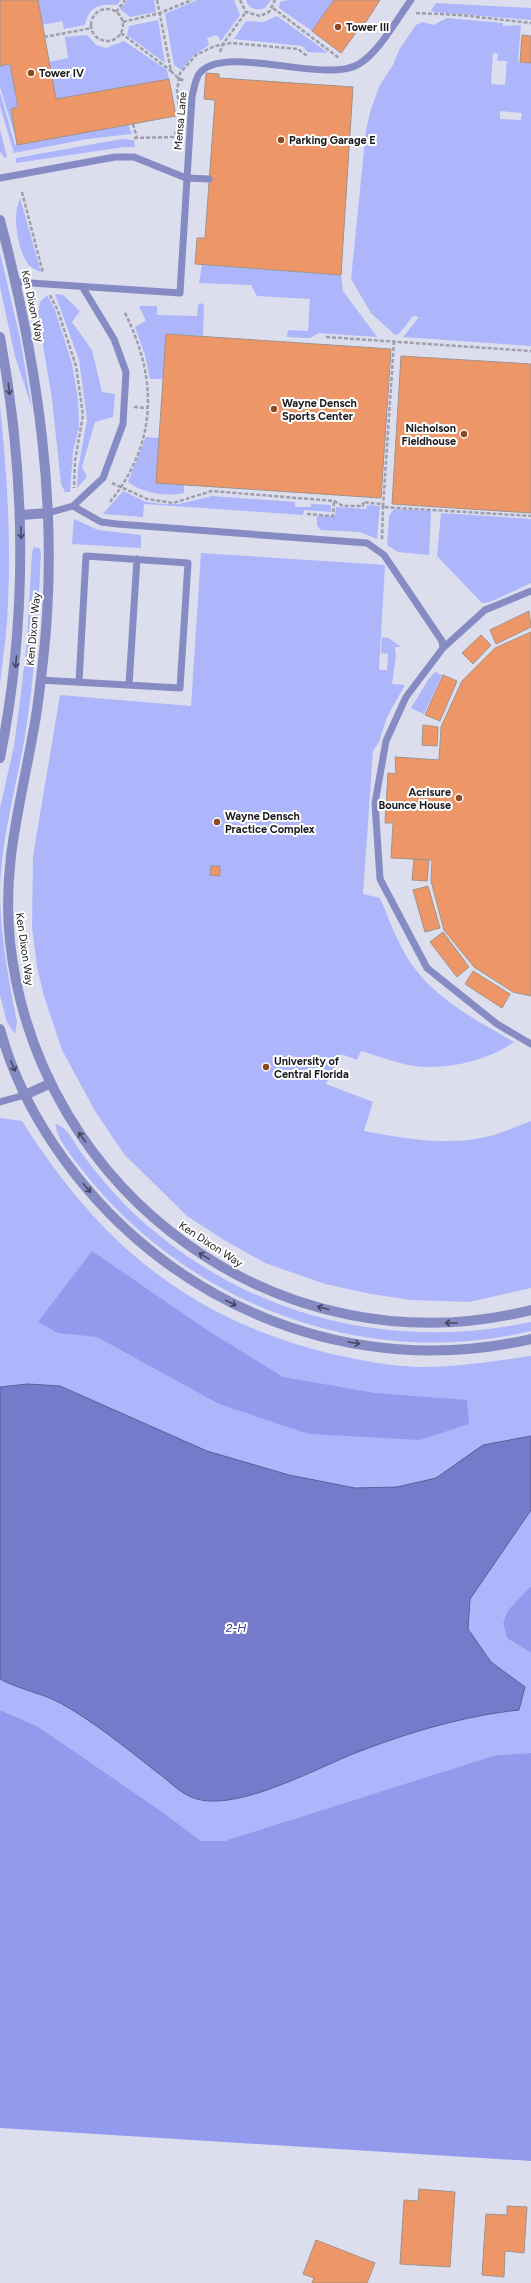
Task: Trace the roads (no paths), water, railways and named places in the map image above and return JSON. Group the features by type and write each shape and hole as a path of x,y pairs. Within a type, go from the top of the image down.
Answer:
{"street":[{"name":"Ken Dixon Way","path":"0,220 16,282 38,396 48,513 47,614 40,680 34,728 10,850 7,897 11,945 18,989 33,1042 51,1083 81,1135 109,1174 141,1209 185,1244 236,1275 286,1298 343,1313 396,1323 459,1323 531,1310"},
{"name":"Ken Dixon Way","path":"0,337 9,385 21,515 20,612 15,665 0,758"},
{"path":"21,515 48,513"},
{"path":"0,1029 4,1044 25,1095 48,1138 77,1177 108,1214 137,1241 168,1266 211,1293 250,1312 299,1330 342,1341 390,1349 434,1351 531,1339"},
{"path":"25,1095 51,1083"}],"lane":[{"name":"Mensa Lane","path":"83,288 180,293 192,97 200,74 208,66 231,62 342,70 352,67 359,64 374,51 411,0"},
{"path":"0,178 115,157 134,157 186,178 209,179"},
{"path":"16,282 83,288 114,339 126,372 123,424 103,478 73,506 48,513"},
{"path":"73,506 101,522 367,543 384,555 442,641 443,648"},
{"path":"40,680 180,688 188,563 86,556 79,682"},
{"path":"129,685 137,559"},
{"path":"531,591 485,610 443,648 406,697 386,741 375,803 380,879 427,968 497,1024 531,1044"},
{"path":"0,1102 25,1095"}],"water":[{"name":"2-H","path":"28,1384 60,1386 207,1451 289,1475 355,1488 397,1487 436,1478 483,1445 531,1436 531,1510 470,1599 468,1629 491,1662 525,1687 519,1710 478,1716 437,1726 358,1752 274,1788 227,1800 206,1801 189,1796 181,1791 75,1711 55,1700 0,1679 0,1387"}],"place":[{"name":"Tower III","path":"338,27"},
{"name":"Tower IV","path":"31,73"},
{"name":"Parking Garage E","path":"281,140"},
{"name":"Wayne Densch Sports Center","path":"274,409"},
{"name":"Nicholson Fieldhouse","path":"464,434"},
{"name":"Acrisure Bounce House","path":"459,798"},
{"name":"Wayne Densch Practice Complex","path":"217,822"},
{"name":"University of Central Florida","path":"266,1067"}]}
